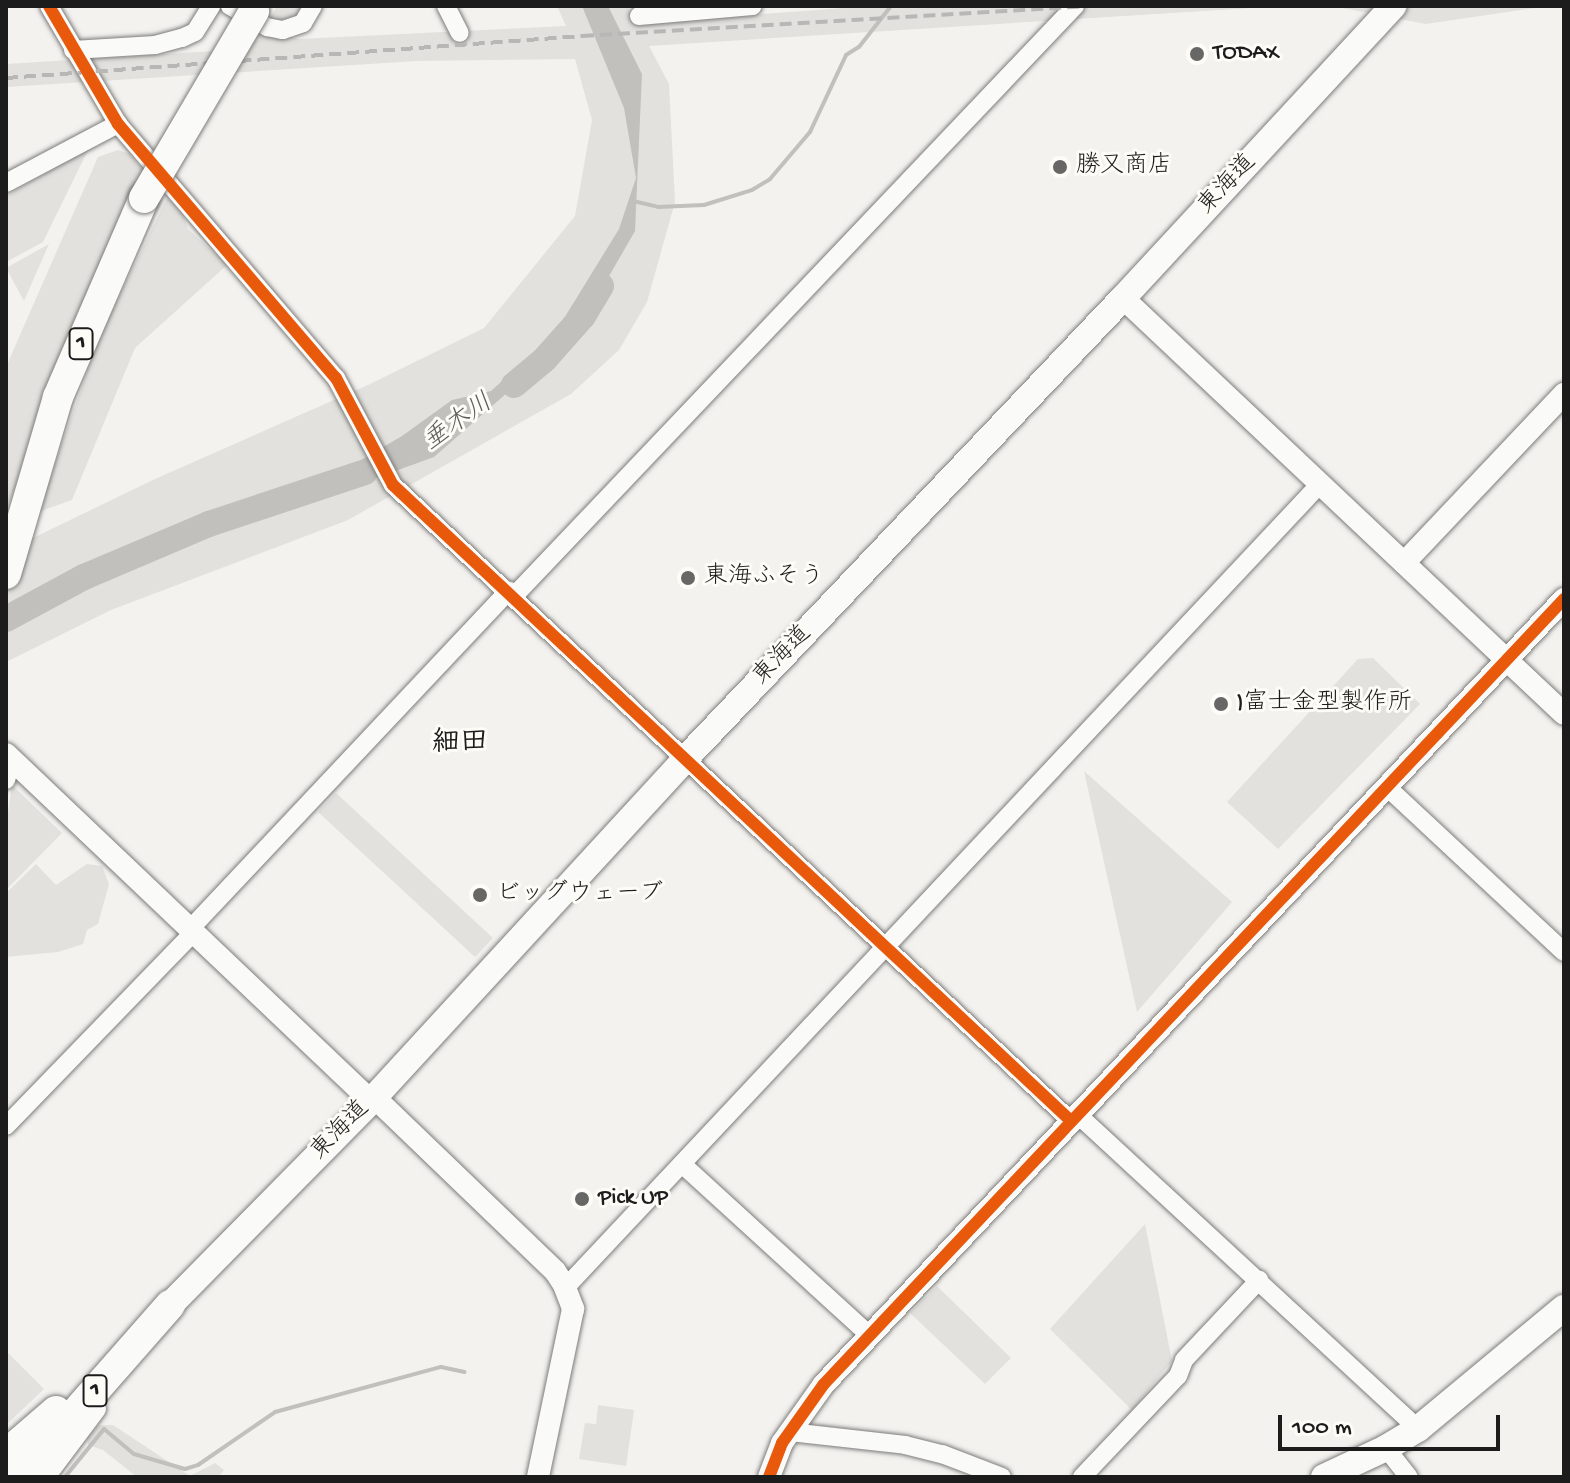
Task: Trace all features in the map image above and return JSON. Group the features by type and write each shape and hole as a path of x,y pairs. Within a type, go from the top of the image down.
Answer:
{"highway":[{"name":"1","path":"6,574 58,397 144,198 247,8"},
{"name":"1","path":"6,1454 170,1305"},
{"name":"1","path":"19,1477 170,1305"}],"main road":[{"name":"東海道","path":"170,1305 373,1099 686,758 1123,298 1393,6"},
{"path":"1324,1477 1418,1429 1564,1308"}],"street":[{"path":"49,6 118,124 336,378 393,485 512,593 887,948 1259,1280 1418,1429"},
{"path":"73,50 155,45 182,38 195,32 211,6"},
{"path":"247,8 267,27 283,30 303,23 313,6"},
{"path":"446,6 460,33"},
{"path":"639,16 753,6"},
{"path":"6,1126 1075,6"},
{"path":"6,183 118,124"},
{"path":"1123,298 1564,714"},
{"path":"1404,563 1564,394"},
{"path":"565,1288 1320,484"},
{"path":"769,1477 782,1443 824,1384 1073,1116 1564,599"},
{"path":"8,764 192,931 555,1271 573,1309 538,1477"},
{"path":"1387,787 1564,952"},
{"path":"682,1164 869,1335"},
{"path":"46,1477 201,1273"},
{"path":"1082,1477 1178,1376 1184,1360 1259,1280"},
{"path":"790,1432 905,1445 942,1454 1002,1477"},
{"path":"1386,1448 1409,1477"}],"shaded area":[{"path":"277,6 305,6 292,21 279,23 270,18"},
{"path":"557,6 635,6 628,8 636,23 872,6 1283,6 649,46 669,84 675,202 647,302 619,350 571,394 348,520 111,610 6,662 6,551 155,479 368,385 484,328 575,216 592,120 575,59 417,61 6,87 6,64 230,50 256,29 299,39 566,26"},
{"path":"1332,6 1548,6 1426,24"},
{"path":"89,148 43,242 6,262 6,196"},
{"path":"118,150 130,154 143,171 7,508 6,367 98,157"},
{"path":"167,198 182,212 188,229 227,265 135,348 72,500 38,512 99,338"},
{"path":"49,244 24,301 6,268"},
{"path":"1373,658 1420,704 1278,849 1227,802 1358,659"},
{"path":"1084,771 1232,902 1137,1012"},
{"path":"12,785 62,833 6,890 6,825"},
{"path":"336,793 493,938 475,957 318,812"},
{"path":"36,864 56,885 87,864 102,866 109,884 98,924 87,930 83,944 58,952 6,957 6,893"},
{"path":"1145,1224 1172,1361 1132,1410 1050,1329"},
{"path":"937,1286 1011,1358 985,1384 910,1313"},
{"path":"6,1351 44,1389 6,1425"},
{"path":"598,1405 634,1410 626,1466 579,1459 585,1423 596,1424"},
{"path":"99,1425 113,1425 190,1476 215,1463 224,1470 218,1477 137,1477 103,1450 88,1445 87,1438"}],"water":[{"path":"582,6 608,6 642,74 635,231 593,304 540,364 434,457 362,483 317,486 402,436 452,400 491,391 555,333 619,229 636,178 624,108"}],"waterway":[{"path":"633,201 658,207 704,205 752,190 770,179 810,132 846,55 859,47 891,6"},
{"name":"垂木川","path":"514,385 544,360 583,316 601,286"},
{"name":"垂木川","path":"6,619 84,577 209,524 365,472"},
{"path":"65,1477 104,1429 134,1454 185,1469 198,1465 275,1412 441,1367 464,1372"}],"railway":[{"path":"6,78 582,36 1090,6"}],"cycle path":[{"path":"49,6 118,124 336,378 393,485 1070,1120"},
{"path":"769,1477 782,1443 824,1384 1564,599"}],"place":[{"name":"TODAX","path":"1197,54"},
{"name":"勝又商店","path":"1060,167"},
{"name":"東海ふそう","path":"688,578"},
{"name":")富士金型製作所","path":"1221,704"},
{"name":"ビッグウェーブ","path":"480,895"},
{"name":"Pick UP","path":"582,1199"}],"district":[{"name":"細田","path":"460,744"}]}
